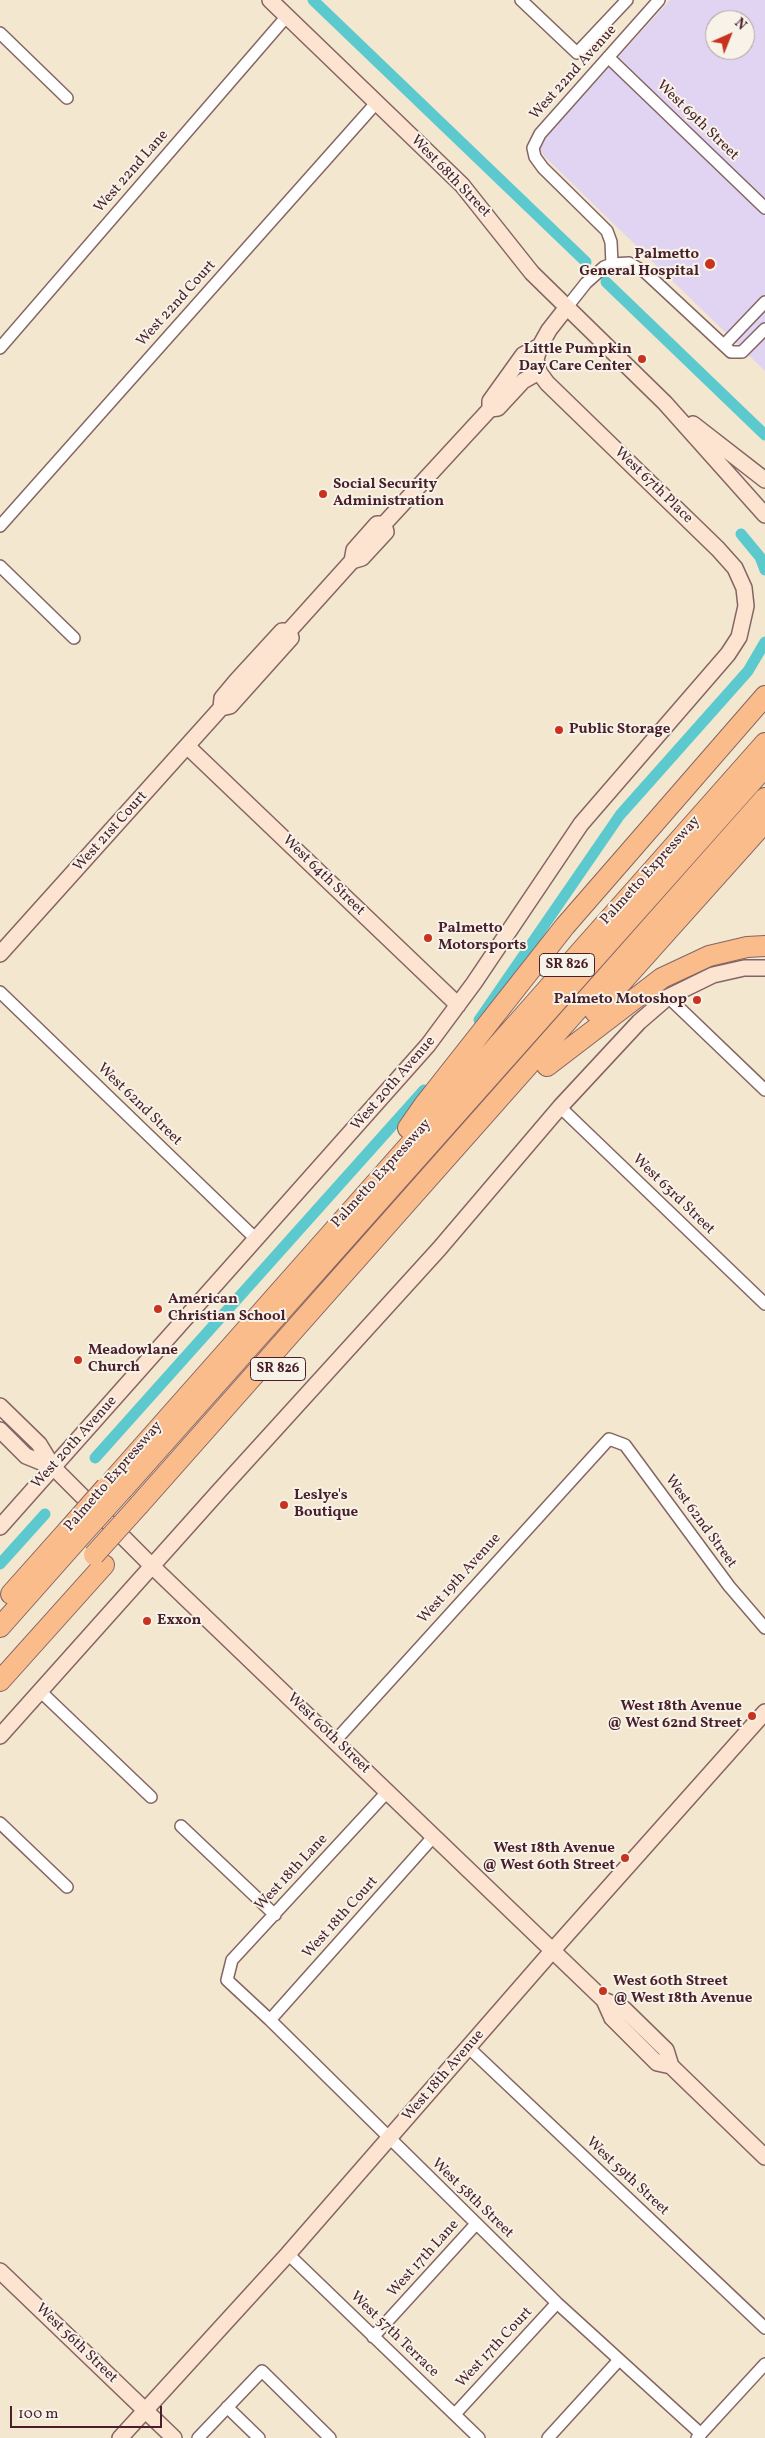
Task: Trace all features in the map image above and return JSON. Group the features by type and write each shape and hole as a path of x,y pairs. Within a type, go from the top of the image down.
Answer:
{"highway":[{"path":"369,1188 424,1105 565,926 765,696"},
{"name":"Palmetto Expressway","path":"0,1606 73,1535 369,1188 765,743"},
{"path":"118,1484 765,767"},
{"path":"143,1510 765,798"},
{"name":"SR 826","path":"0,1681 99,1560 143,1510 547,1066 765,822"},
{"path":"547,1066 662,978 709,956 765,946"},
{"path":"0,1627 73,1535"},
{"path":"0,1660 99,1560"}],"street":[{"name":"West 68th Street","path":"270,0 462,185 524,263 665,403 765,515"},
{"path":"521,0 578,53 627,0"},
{"name":"West 22nd Avenue","path":"612,264 611,242 607,231 543,168 534,157 533,148 540,134 659,0"},
{"name":"West 22nd Lane","path":"0,348 287,16"},
{"path":"0,33 67,98"},
{"name":"West 69th Street","path":"608,57 765,208"},
{"name":"West 22nd Court","path":"0,526 377,102"},
{"path":"567,307 588,281 604,267 612,264 629,263 642,270 735,354 742,352 765,329"},
{"path":"724,345 765,302"},
{"name":"West 21st Court","path":"0,954 221,708 230,706 279,652 291,638 290,631 352,561 362,558 386,532 384,524 490,409 498,408 523,381 539,372 536,359 540,346 552,325 567,307"},
{"name":"West 21st Court","path":"490,409 490,401 523,355 540,346"},
{"name":"West 67th Place","path":"539,372 546,383 730,562 744,588 746,611"},
{"name":"West 68th Street","path":"665,403 765,480"},
{"path":"0,566 74,638"},
{"name":"West 20th Avenue","path":"0,1527 422,1052 458,1006 585,819 733,647 742,631 746,611"},
{"name":"West 64th Street","path":"187,746 458,1006"},
{"path":"0,1736 432,1257 560,1107 639,1022 668,996 713,975 744,968 765,968"},
{"name":"West 62nd Street","path":"0,992 256,1240"},
{"path":"668,996 765,1090"},
{"name":"West 63rd Street","path":"560,1107 765,1304"},
{"name":"West 60th Street","path":"0,1406 39,1444 54,1467 152,1566 604,2000 612,2018 657,2063 671,2066 765,2157"},
{"name":"West 60th Street","path":"0,1430 26,1456 54,1467"},
{"name":"West 62nd Street","path":"609,1439 625,1445 729,1586 765,1628"},
{"name":"West 19th Avenue","path":"335,1740 609,1439"},
{"path":"40,1691 151,1796"},
{"name":"West 18th Avenue","path":"120,2438 288,2254 553,1950 765,1712"},
{"name":"West 18th Lane","path":"227,1980 232,1960 388,1791"},
{"path":"0,1823 67,1887"},
{"path":"181,1826 275,1915"},
{"name":"West 18th Court","path":"270,2020 434,1836"},
{"name":"West 58th Street","path":"227,1980 270,2020 476,2224 699,2436"},
{"name":"West 59th Street","path":"469,2048 765,2328"},
{"name":"West 17th Lane","path":"374,2338 476,2224"},
{"name":"West 57th Terrace","path":"288,2254 479,2438"},
{"name":"West 56th Street","path":"0,2271 174,2438"},
{"name":"West 17th Court","path":"455,2414 558,2303"},
{"path":"548,2438 618,2360"},
{"path":"699,2436 765,2364"},
{"path":"198,2438 262,2371 330,2438"},
{"path":"227,2407 259,2438"}],"shaded area":[{"name":"Palmetto General Hospital","path":"670,0 765,0 765,371 544,156 540,149 542,141"}],"waterway":[{"path":"313,0 586,262"},
{"path":"606,282 765,435"},
{"path":"741,534 760,557 765,570"},
{"path":"479,1020 620,815 748,671 765,642"},
{"path":"95,1458 424,1090"},
{"path":"0,1564 45,1514"}],"place":[{"name":"Palmetto General Hospital","path":"710,264"},
{"name":"Little Pumpkin Day Care Center","path":"642,359"},
{"name":"Social Security Administration","path":"323,494"},
{"name":"Public Storage","path":"559,730"},
{"name":"Palmetto Motorsports","path":"428,938"},
{"name":"Palmeto Motoshop","path":"697,1000"},
{"name":"American Christian School","path":"158,1309"},
{"name":"Meadowlane Church","path":"78,1360"},
{"name":"Leslye's Boutique","path":"284,1505"},
{"name":"Exxon","path":"147,1621"},
{"name":"West 18th Avenue @ West 62nd Street","path":"752,1716"},
{"name":"West 18th Avenue @ West 60th Street","path":"625,1858"},
{"name":"West 60th Street @ West 18th Avenue","path":"603,1991"}]}
